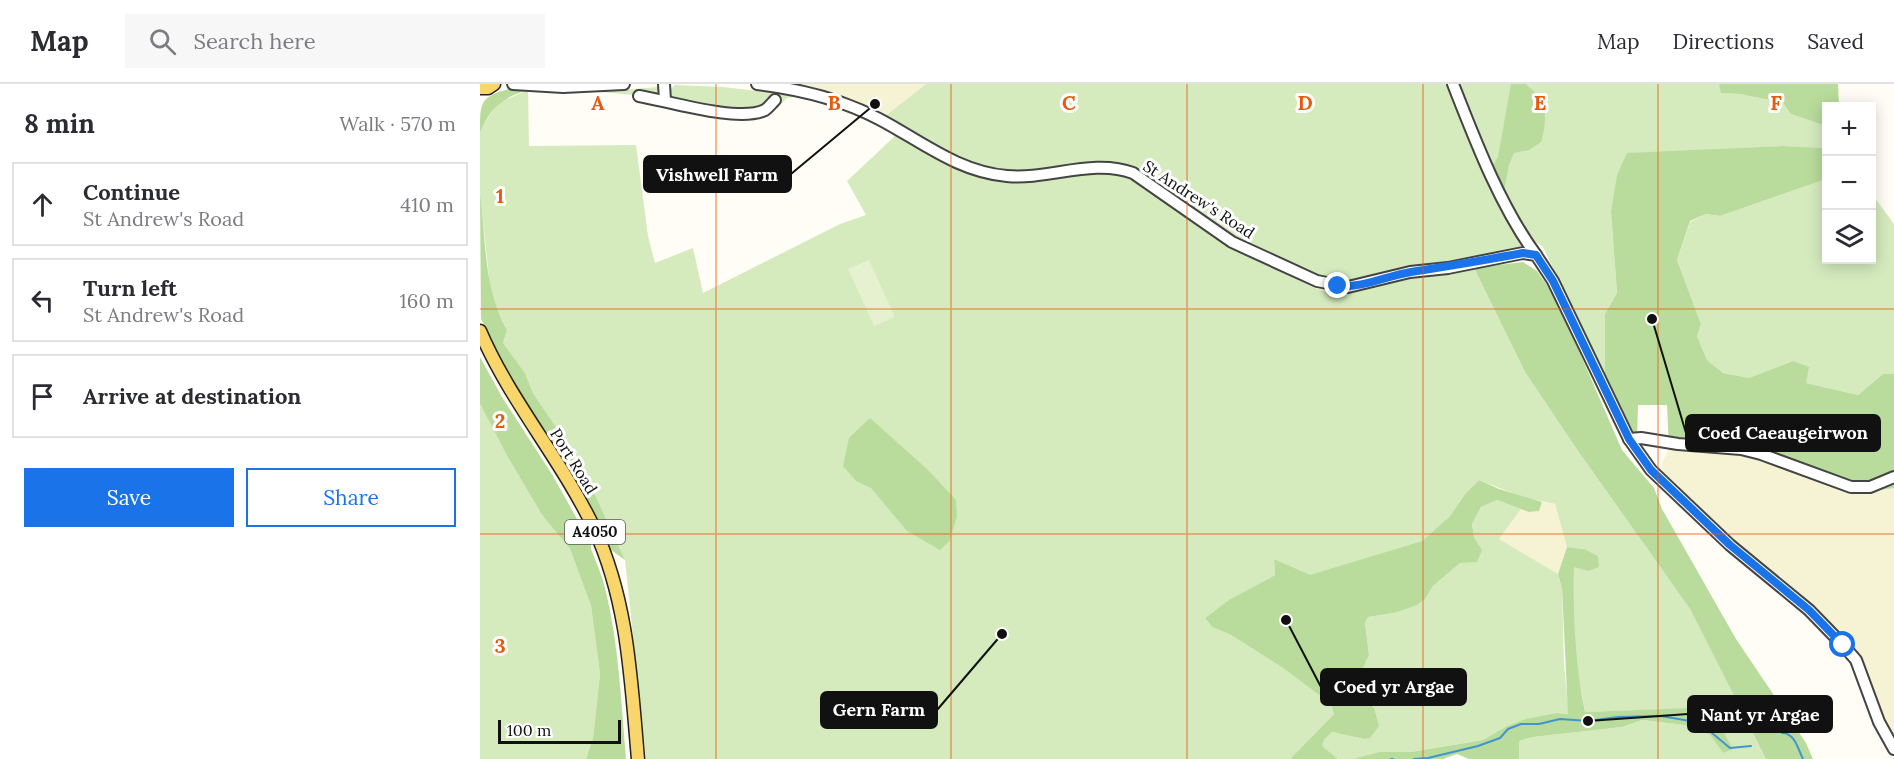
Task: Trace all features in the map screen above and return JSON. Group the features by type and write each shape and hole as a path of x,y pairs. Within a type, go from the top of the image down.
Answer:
{"main road":[{"name":"Port Road","path":"480,331 510,390 576,495 594,528 607,559 626,632 638,759"}],"street":[{"path":"513,84 578,87 624,84"},
{"path":"664,84 665,101"},
{"name":"St Andrew's Road","path":"757,84 813,95 853,108 878,118 932,151 963,165 986,172 1006,176 1032,176 1101,167 1119,168 1133,173 1233,242 1317,281 1332,285 1348,287 1410,272 1523,253 1536,255"},
{"path":"1453,84 1518,231 1553,281 1629,439 1651,470 1667,486 1730,545 1809,610 1856,660 1879,722 1894,749"},
{"path":"639,96 733,114 759,111 775,100"},
{"path":"1629,439 1641,438 1678,444 1741,449 1851,487 1870,487 1894,477"}],"shaded area":[{"path":"794,84 926,84 884,117"},
{"path":"1669,449 1756,455 1838,485 1852,494 1894,488 1894,743 1871,687 1804,601 1703,517 1662,475 1662,462"},
{"path":"1542,502 1555,504 1567,547 1558,574 1499,539 1521,509 1529,512 1538,511"}],"green space":[{"path":"926,84 1452,84 1522,245 1517,250 1343,283 1329,280 1242,241 1149,177 1127,165 1032,172 993,170 953,157 884,117"},
{"path":"1460,84 1719,84 1722,93 1740,94 1783,103 1791,114 1822,125 1822,148 1783,146 1611,212 1617,293 1605,314 1605,376 1543,247 1525,234 1491,165"},
{"path":"1511,84 1526,84 1537,94 1543,103 1545,120 1541,142 1529,150 1514,153 1504,191 1492,167 1498,157"},
{"path":"1719,84 1838,84 1839,102 1822,102 1822,125 1791,114 1783,103 1740,94 1721,93"},
{"path":"675,85 723,87 800,96 787,98 782,103 765,107 725,109 671,99 669,91"},
{"path":"513,88 528,90 498,105 488,117 480,133 484,102 494,94"},
{"path":"660,88 660,94 655,96 635,91 634,95 600,92"},
{"path":"528,90 529,146 636,145 648,236 655,263 693,248 703,293 840,224 866,215 847,181 896,135 960,170 1003,181 1040,180 1109,172 1129,177 1247,256 1315,288 1334,294 1403,278 1474,268 1525,372 1690,609 1766,759 1519,759 1519,741 1533,737 1622,727 1642,720 1685,725 1710,735 1723,753 1733,748 1673,709 1585,712 1575,656 1573,621 1574,566 1584,549 1567,547 1555,504 1522,497 1479,480 1465,494 1450,516 1422,541 1309,576 1274,559 1275,575 1230,600 1205,618 1212,627 1231,635 1283,668 1331,704 1334,714 1290,759 646,759 625,560 581,464 533,393 525,373 503,343 507,330 497,310 490,287 480,192 480,133 498,103"},
{"path":"1783,146 1822,148 1822,180 1720,216 1706,214 1690,221 1677,260 1701,324 1697,336 1707,360 1723,373 1749,378 1793,361 1809,367 1806,383 1858,395 1883,374 1894,374 1894,488 1852,494 1838,485 1756,455 1669,449 1667,405 1638,405 1637,440 1605,376 1605,314 1617,293 1611,212 1617,175 1627,153"},
{"path":"1822,180 1822,264 1876,264 1876,199 1894,224 1894,374 1883,374 1858,395 1806,383 1793,361 1749,378 1723,373 1707,360 1697,336 1701,324 1677,260 1690,222 1706,214 1720,216"},
{"path":"480,192 489,280 499,314 507,330 503,343 525,373 533,393 581,464 625,560 607,547 591,511 555,446 523,400 481,319"},
{"path":"869,260 895,317 874,326 848,269"},
{"path":"1523,262 1537,271 1556,298 1622,450 1654,488 1662,509 1736,639 1806,743 1813,759 1766,759 1690,609 1525,372 1474,268"},
{"path":"480,357 502,397 553,476 591,544 610,609 619,673 626,759 586,759 593,738 600,674 591,606 570,549 542,515 480,404"},
{"path":"480,404 542,515 570,549 591,606 600,674 593,738 586,759 480,759"},
{"path":"870,418 928,470 956,500 957,516 950,540 940,550 907,531 871,488 856,481 843,466 849,438"},
{"path":"1479,480 1499,489 1542,502 1539,511 1529,512 1497,500 1481,507 1472,524 1474,537 1482,550 1477,562 1460,563 1433,586 1425,599 1417,605 1394,613 1368,617 1365,623 1369,655 1358,679 1359,692 1374,708 1379,726 1370,738 1364,739 1332,732 1324,740 1322,746 1338,759 1290,759 1334,714 1331,704 1283,668 1231,635 1212,627 1205,618 1229,600 1275,575 1274,559 1310,575 1422,541 1450,516 1465,494"},
{"path":"1497,500 1521,509 1499,539 1558,574 1562,587 1564,665 1569,714 1557,713 1507,726 1483,740 1411,752 1379,752 1352,759 1338,759 1321,746 1324,740 1332,732 1364,739 1374,708 1359,692 1358,679 1369,655 1365,623 1368,617 1394,613 1425,599 1433,586 1460,563 1482,550 1474,537 1472,524 1481,507"},
{"path":"1567,547 1584,549 1598,556 1599,567 1588,571 1574,567 1575,640 1585,712 1691,708 1713,719 1733,749 1723,753 1710,735 1685,725 1642,720 1622,727 1533,737 1519,741 1519,759 1469,759 1457,754 1443,759 1352,759 1379,752 1411,752 1483,740 1507,726 1526,719 1557,713 1568,714 1562,588 1558,574"}],"waterway":[{"path":"1414,759 1428,758 1478,746 1500,738 1508,729 1521,724 1539,724 1560,719 1588,721 1618,717 1661,716 1696,722 1730,748 1751,746"},
{"path":"1782,733 1793,739 1803,759"}],"place":[{"name":"Vishwell Farm","path":"875,104"},
{"name":"Coed Caeaugeirwon","path":"1652,319"},
{"name":"Coed yr Argae","path":"1286,620"},
{"name":"Gern Farm","path":"1002,634"},
{"name":"Nant yr Argae","path":"1588,721"}],"route":[{"path":"1338,286 1348,287 1410,272 1448,268 1523,253 1536,255 1553,281 1629,439 1651,470 1730,545 1809,610 1843,645"}]}
